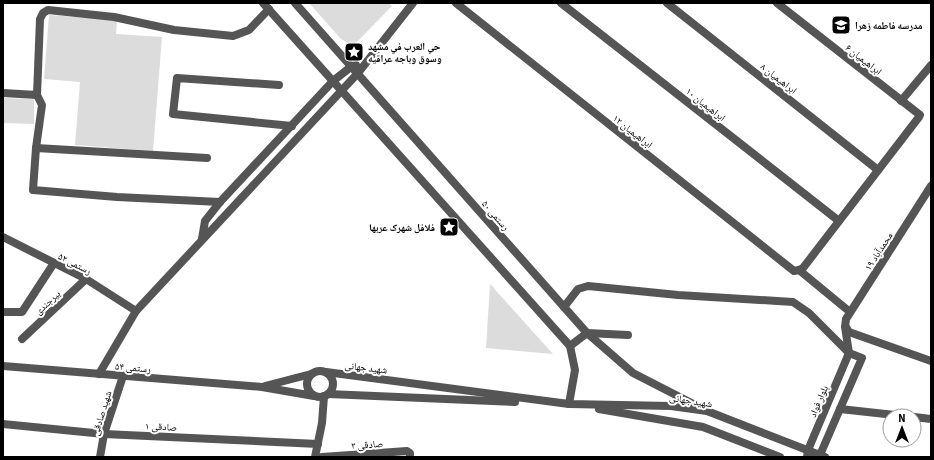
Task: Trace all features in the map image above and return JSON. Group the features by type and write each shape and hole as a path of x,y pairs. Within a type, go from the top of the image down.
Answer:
{"street":[{"name":"رستمی ۵۰","path":"295,3 587,332 633,373 707,411"},
{"path":"99,374 136,311 341,90 358,74 366,61 413,3"},
{"name":"ابراهیمیان ۱۲","path":"456,3 794,271 799,270 850,312"},
{"name":"ابراهیمیان ۱۰","path":"561,3 839,221"},
{"name":"ابراهیمیان ۸","path":"667,3 878,170"},
{"name":"ابراهیمیان ۶","path":"777,3 920,115 878,170"},
{"path":"220,202 117,197 33,190 36,148 42,105 37,95 40,19 43,14 48,10 114,16 174,30 233,36 249,30 266,6 570,346 575,370 569,404"},
{"path":"202,240 205,221 220,202 333,81 352,66 366,61"},
{"path":"901,101 931,65"},
{"path":"278,85 177,78 173,114 292,126"},
{"path":"3,92 37,95"},
{"path":"36,148 207,158"},
{"path":"799,270 803,268 878,170"},
{"name":"محمدآباد ۱۹","path":"845,327 846,319 850,312 931,186"},
{"name":"رستمی ۵۲","path":"3,238 86,279 136,311"},
{"path":"3,312 22,312 54,263"},
{"name":"بیرجندی","path":"22,339 86,279"},
{"path":"564,307 578,289 588,286 678,295 793,302 809,313 850,353 862,358 821,456"},
{"path":"845,327 850,353"},
{"path":"845,327 849,332 930,358"},
{"path":"570,346 587,332 628,334"},
{"name":"بلوار فواد","path":"807,454 850,353"},
{"name":"رستمی ۵۴","path":"3,366 262,387 314,396"},
{"path":"316,371 326,372 332,380 332,390 326,395 319,397 314,396 307,388 306,383 311,374 316,371"},
{"name":"شهید جهانی","path":"326,372 569,404 670,420 703,427 780,457"},
{"name":"رستمی ۵۴","path":"262,387 311,374"},
{"name":"شهید صادقی","path":"100,457 104,434 123,376"},
{"path":"315,457 326,395"},
{"name":"شهید جهانی","path":"326,395 569,404 671,406 707,411 807,454 821,456"},
{"path":"840,409 882,414"},
{"name":"صادقی ۱","path":"3,424 104,434 318,444"},
{"name":"صادقی ۲","path":"322,457 407,451 410,452 410,457"}],"shaded area":[{"path":"309,3 388,3 392,6 353,46 341,39"},
{"path":"49,15 117,20 116,34 162,37 153,151 75,145 80,82 44,79"},
{"path":"3,98 34,99 34,124 3,123"},
{"path":"490,284 553,354 486,348"}],"place":[{"name":"مدرسه فاطمه زهرا","path":"841,25"},
{"name":"حي العرب في مشهد وسوق وباجه عراقيه","path":"354,52"},
{"name":"فلافل شهرک عربها","path":"449,227"}]}
